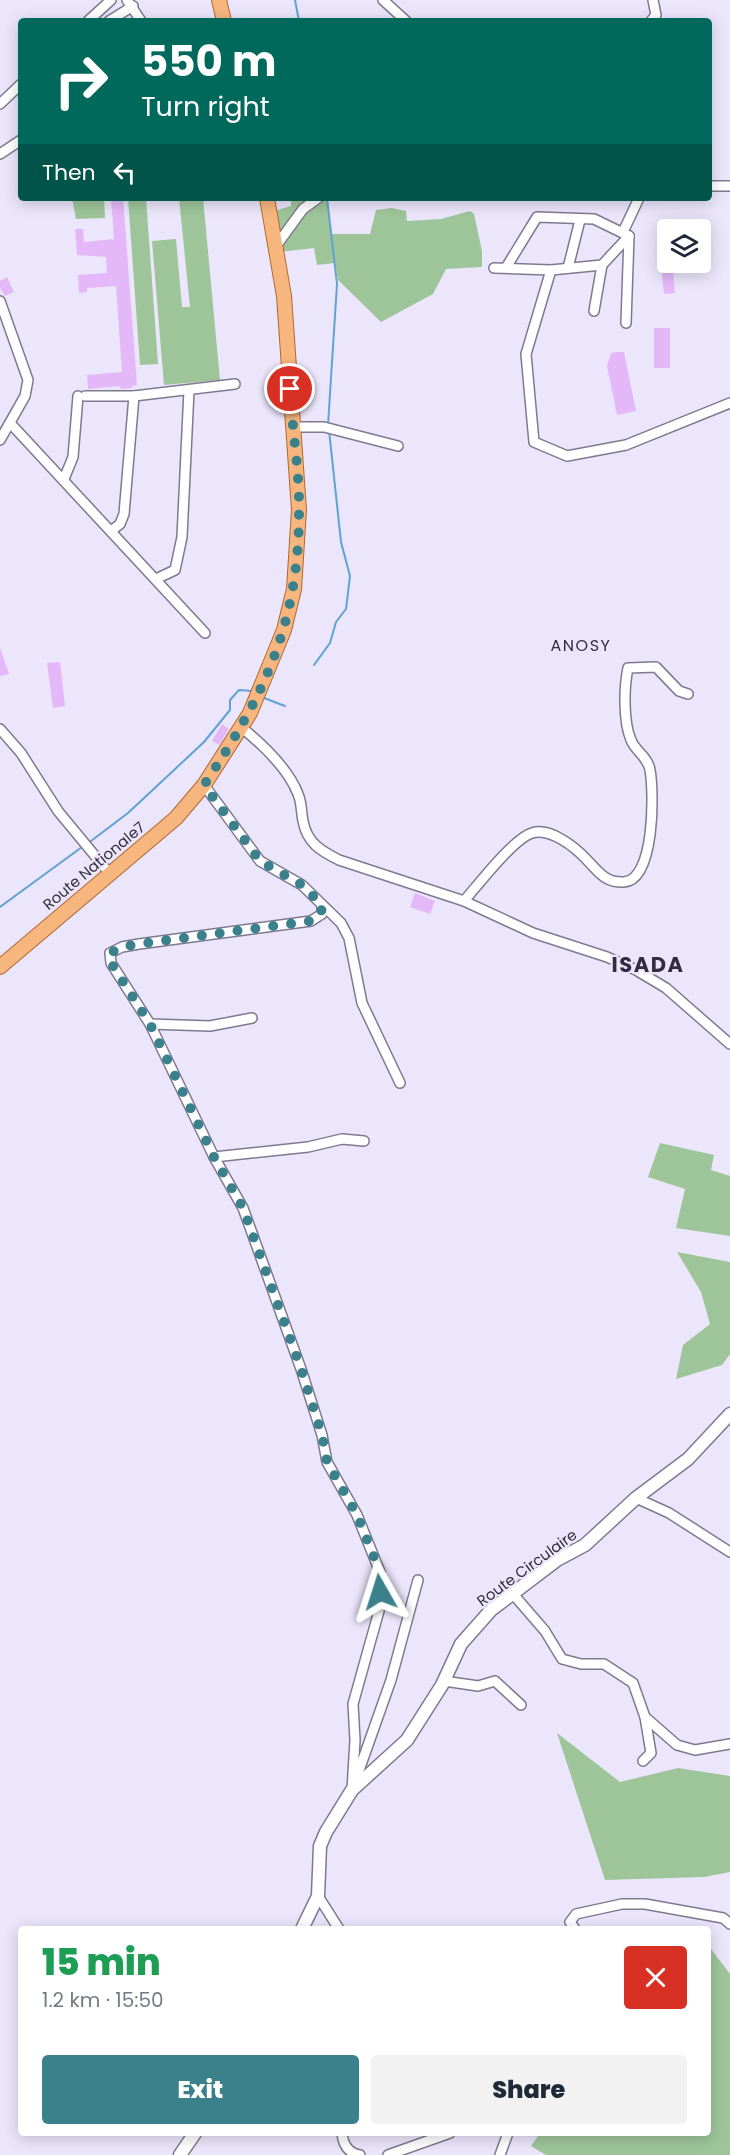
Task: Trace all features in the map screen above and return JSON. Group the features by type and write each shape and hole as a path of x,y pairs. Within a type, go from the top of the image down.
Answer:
{"main road":[{"path":"219,0 223,18"},
{"name":"Route Nationale7","path":"0,967 176,818 204,785 250,713 276,652 294,589 299,510 284,296 268,201"}],"street":[{"path":"91,18 111,0"},
{"path":"383,0 403,18"},
{"path":"653,0 656,15 654,18"},
{"path":"112,18 130,3 139,18"},
{"path":"0,104 18,87"},
{"path":"0,154 18,142"},
{"path":"712,186 730,186"},
{"path":"276,246 303,209 314,201"},
{"path":"594,311 602,265 626,234 638,201"},
{"path":"507,266 537,217 594,219 626,234"},
{"path":"568,268 580,220"},
{"path":"626,234 630,258 625,309 626,323"},
{"path":"494,268 507,266 551,270 602,265"},
{"path":"551,270 526,354 534,441 567,456 626,445 730,403"},
{"path":"0,301 28,380 27,389 11,424 0,440"},
{"path":"64,479 73,457 82,396 134,396 235,384"},
{"path":"156,579 175,570 182,537 189,390"},
{"path":"111,531 120,524 124,514 134,396"},
{"path":"11,424 205,633"},
{"path":"293,427 328,428 398,446"},
{"path":"465,901 513,847 531,833 545,832 559,838 586,858 603,878 628,882 642,870 651,825 650,769 645,757 631,740 624,689 628,668 656,667 680,691 688,694"},
{"path":"241,727 262,743 294,785 309,840 320,850 339,860 465,901 533,933 607,957 636,970 666,988 730,1044"},
{"path":"0,729 21,753 58,811 110,874"},
{"path":"204,785 260,861 302,885 340,923 349,939 362,1003 400,1083"},
{"path":"322,905 321,914 311,921 139,944 122,947 110,953 111,963 150,1024 214,1157 243,1208 266,1268 322,1435 327,1462 357,1515 380,1572 379,1611 353,1704 355,1740 352,1790"},
{"path":"150,1024 210,1026 252,1018"},
{"path":"214,1157 308,1147 342,1139 364,1141"},
{"name":"Route Circulaire","path":"303,1926 318,1896 321,1846 352,1790 407,1740 444,1681 461,1644 491,1610 557,1560 585,1545 636,1498 688,1459 730,1414"},
{"path":"636,1498 669,1513 730,1552"},
{"path":"352,1790 391,1680 418,1580"},
{"path":"513,1594 545,1631 562,1659 581,1664 604,1664 633,1683 645,1717 651,1753 643,1761"},
{"path":"444,1681 478,1686 495,1681 521,1705"},
{"path":"645,1717 677,1745 695,1750 730,1744"},
{"path":"318,1896 337,1926"},
{"path":"573,1926 570,1922 576,1914 622,1904 645,1904 723,1918 730,1924"},
{"path":"180,2155 193,2136"},
{"path":"342,2136 343,2143 352,2154 360,2155"},
{"path":"388,2155 442,2136"},
{"path":"500,2155 507,2136"}],"green space":[{"path":"73,201 104,201 105,218 76,219"},
{"path":"128,201 146,201 158,364 140,365"},
{"path":"179,201 203,201 220,380 164,385 152,241 176,239 182,307 190,307"},
{"path":"291,201 326,201 332,234 370,234 376,210 392,208 406,211 407,221 441,219 470,211 474,214 482,251 482,267 446,269 433,294 381,322 338,280 335,263 317,265 314,248 280,252 271,212 291,206"},
{"path":"660,1143 714,1155 711,1170 730,1176 730,1236 676,1228 685,1189 648,1177"},
{"path":"677,1252 730,1262 730,1354 722,1365 676,1379 683,1345 710,1324 701,1292"},
{"path":"557,1733 620,1782 678,1768 730,1776 730,1872 704,1877 605,1880"},
{"path":"711,1949 730,1974 730,2155 546,2155 531,2146 538,2136 711,2136"}],"building":[{"path":"111,201 123,201 137,385 121,389 120,386 88,389 87,375 122,372 116,286 87,288 87,292 79,293 78,275 107,273 106,257 77,255 75,229 83,229 84,242 114,239"},
{"path":"662,273 673,273 675,293 664,294"},
{"path":"7,277 14,292 5,296 0,288 0,281"},
{"path":"654,328 670,328 670,368 654,368"},
{"path":"624,352 636,411 617,415 607,366 611,353"},
{"path":"0,648 9,674 0,676"},
{"path":"60,662 65,706 53,708 47,663"},
{"path":"222,724 229,729 219,745 212,741"},
{"path":"415,893 435,901 430,914 410,907"}],"waterway":[{"path":"295,0 298,18"},
{"path":"327,201 337,284 328,425"},
{"path":"314,665 330,643 336,622 346,609 350,576 341,542 329,430"},
{"path":"87,844 128,813 204,742 230,710 230,700 239,690 252,691"},
{"path":"264,698 285,706"},
{"path":"0,907 82,847"}],"district":[{"name":"ANOSY","path":"581,645"},
{"name":"ISADA","path":"648,965"}],"route":[{"path":"290,389 299,510 299,548 294,589 284,630 250,713 204,785 260,861 302,885 322,905 321,914 311,921 139,944 122,947 110,953 111,963 150,1024 214,1157 243,1208 301,1369 322,1435 327,1462 357,1515 380,1572 380,1592"}]}
